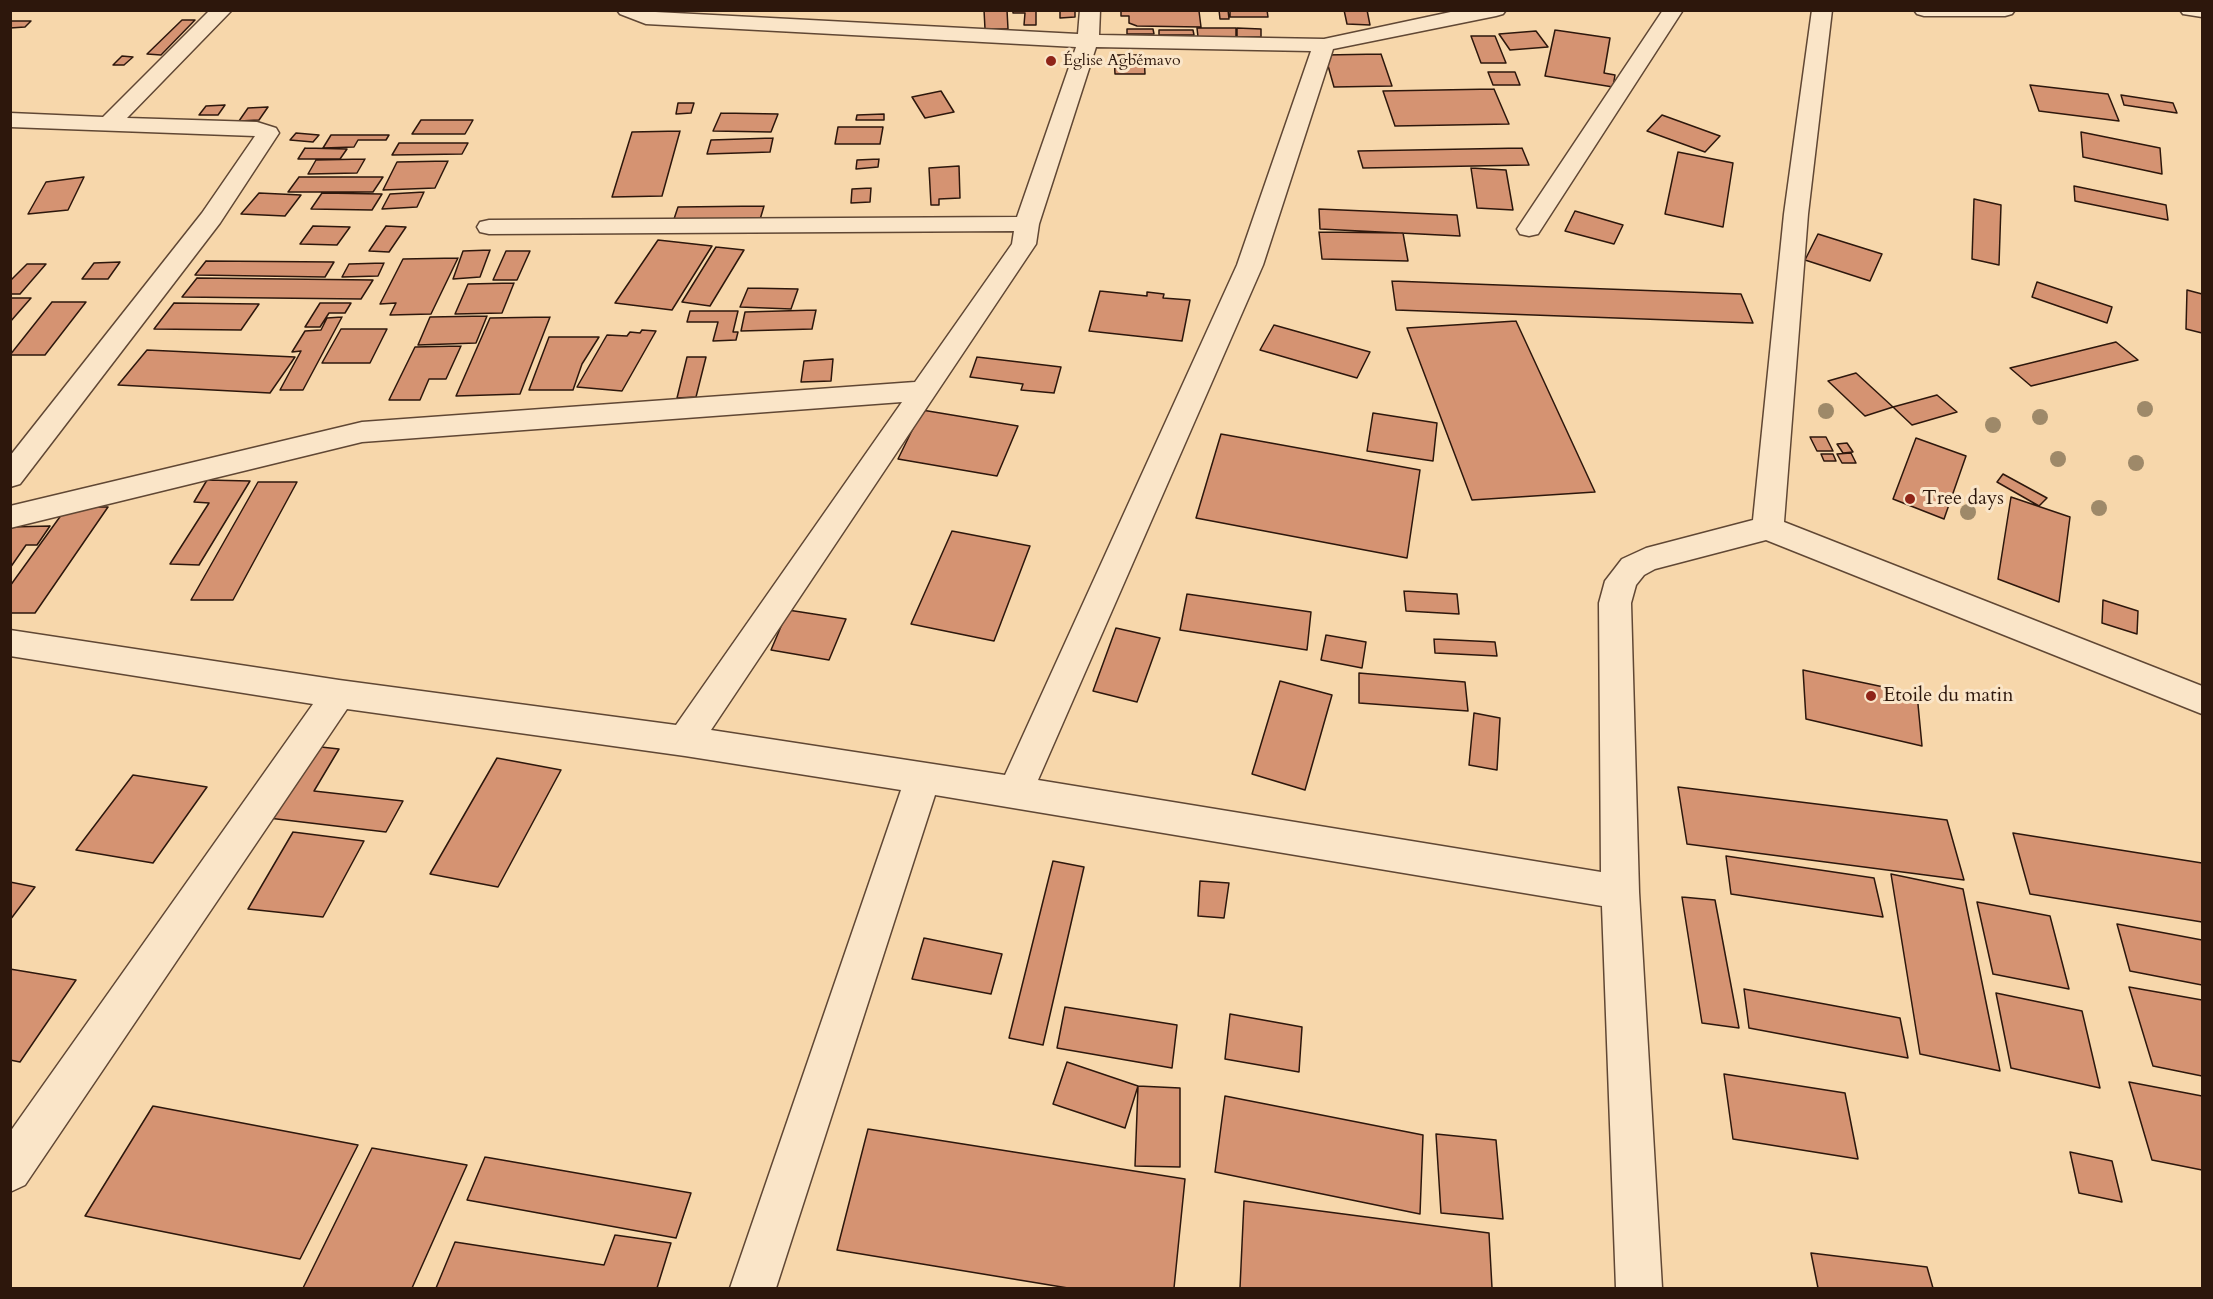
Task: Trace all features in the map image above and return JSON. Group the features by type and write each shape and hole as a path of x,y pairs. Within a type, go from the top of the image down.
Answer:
{"street":[{"path":"107,125 222,10"},
{"path":"627,10 646,18 1088,41 1324,45 1496,10"},
{"path":"685,741 1024,244 1027,224 1088,41 1090,10"},
{"path":"1529,229 1673,10"},
{"path":"1768,528 1796,213 1822,10"},
{"path":"1924,10 2006,10"},
{"path":"2190,10 2202,11"},
{"path":"1015,792 1250,265 1324,45"},
{"path":"10,120 257,129 268,134 211,218 10,477"},
{"path":"489,227 1027,224"},
{"path":"10,517 362,432 405,427 924,391"},
{"path":"1639,1288 1620,892 1615,603 1621,581 1633,567 1646,560 1768,528 2202,700"},
{"path":"10,643 339,694 685,741 1015,792 1620,892"},
{"path":"10,1170 339,694"},
{"path":"753,1288 922,779"}],"building":[{"path":"984,10 1007,10 1008,29 985,29"},
{"path":"1013,10 1036,10 1036,25 1024,25 1025,13 1013,13"},
{"path":"1060,10 1075,10 1075,17 1060,18"},
{"path":"1121,10 1199,11 1201,27 1137,26 1129,23 1129,16 1121,16"},
{"path":"1219,10 1228,10 1229,19 1220,19"},
{"path":"1230,10 1267,10 1268,17 1230,17"},
{"path":"1344,10 1367,10 1370,25 1347,24"},
{"path":"182,20 195,20 161,55 147,54"},
{"path":"11,21 31,21 25,27 10,28"},
{"path":"1197,28 1236,28 1236,37 1198,37"},
{"path":"1237,28 1261,29 1261,37 1237,37"},
{"path":"1127,29 1153,29 1154,34 1127,34"},
{"path":"1159,30 1193,30 1194,35 1159,35"},
{"path":"1555,30 1610,38 1604,73 1615,75 1613,87 1545,76"},
{"path":"1536,31 1548,47 1510,50 1499,34"},
{"path":"1471,36 1495,36 1506,63 1481,63"},
{"path":"1381,54 1392,86 1334,87 1325,55"},
{"path":"1114,55 1144,55 1145,74 1115,74"},
{"path":"122,56 133,57 124,65 113,65"},
{"path":"1488,72 1515,72 1520,85 1493,85"},
{"path":"2030,85 2108,94 2119,121 2039,111"},
{"path":"1494,89 1509,124 1395,126 1383,91"},
{"path":"941,91 954,112 925,118 912,97"},
{"path":"2121,95 2173,103 2177,113 2124,105"},
{"path":"678,103 694,103 691,113 676,114"},
{"path":"225,105 218,115 199,115 206,106"},
{"path":"268,107 259,120 239,121 248,108"},
{"path":"721,113 778,114 771,132 713,131"},
{"path":"884,114 884,120 856,120 857,115"},
{"path":"1662,115 1720,136 1705,152 1647,131"},
{"path":"421,120 473,120 465,134 412,134"},
{"path":"838,127 883,127 880,144 835,144"},
{"path":"680,131 662,196 612,197 632,132"},
{"path":"2081,132 2160,148 2162,174 2083,157"},
{"path":"296,133 319,135 313,142 290,140"},
{"path":"331,135 389,135 386,140 358,140 354,147 323,148"},
{"path":"773,138 770,152 707,154 711,140"},
{"path":"399,143 468,143 462,154 392,155"},
{"path":"305,148 347,149 340,159 298,159"},
{"path":"1522,148 1529,165 1363,168 1358,151"},
{"path":"1678,152 1733,163 1723,227 1665,214"},
{"path":"365,159 357,173 308,174 316,160"},
{"path":"879,159 878,167 856,169 857,160"},
{"path":"448,161 435,188 383,190 397,162"},
{"path":"959,166 960,198 939,199 939,205 931,205 929,168"},
{"path":"1471,168 1506,170 1513,210 1477,208"},
{"path":"84,177 68,210 28,214 46,182"},
{"path":"299,177 383,177 373,192 288,192"},
{"path":"2074,186 2166,205 2168,220 2075,201"},
{"path":"871,188 870,202 851,203 852,189"},
{"path":"424,192 417,207 382,209 390,194"},
{"path":"259,193 301,195 285,216 241,214"},
{"path":"322,193 382,194 372,210 311,209"},
{"path":"1974,199 2001,205 1999,265 1972,259"},
{"path":"764,206 759,223 672,225 678,207"},
{"path":"1319,209 1457,215 1460,236 1320,229"},
{"path":"1575,211 1623,225 1614,244 1565,231"},
{"path":"313,226 350,227 337,245 300,244"},
{"path":"386,226 406,227 389,252 369,251"},
{"path":"1319,232 1403,233 1408,261 1322,259"},
{"path":"1818,234 1882,254 1870,281 1805,260"},
{"path":"658,240 712,246 672,310 615,303"},
{"path":"716,247 744,250 710,306 682,302"},
{"path":"490,250 480,277 453,279 463,251"},
{"path":"506,251 530,251 517,280 493,280"},
{"path":"458,258 431,314 390,315 396,303 380,304 403,259"},
{"path":"206,261 334,262 325,277 195,275"},
{"path":"120,262 108,279 82,279 94,263"},
{"path":"384,263 378,276 342,277 349,264"},
{"path":"27,264 46,264 20,294 10,294 10,281"},
{"path":"197,278 373,280 361,299 182,297"},
{"path":"1392,281 1741,294 1753,323 1396,310"},
{"path":"2037,282 2112,307 2107,323 2032,297"},
{"path":"514,283 502,313 455,314 468,284"},
{"path":"748,288 798,289 791,309 740,307"},
{"path":"2187,290 2202,294 2202,333 2186,329"},
{"path":"1100,291 1147,296 1147,292 1164,294 1163,298 1190,300 1182,341 1089,331"},
{"path":"10,298 31,298 10,322"},
{"path":"52,302 86,302 45,355 10,355"},
{"path":"174,303 259,304 241,330 154,329"},
{"path":"320,303 351,303 345,313 329,313 320,327 305,327"},
{"path":"816,310 812,329 741,331 745,312"},
{"path":"690,311 738,311 733,332 738,332 736,340 713,341 718,322 687,322"},
{"path":"487,316 476,343 418,345 430,317"},
{"path":"342,317 303,390 280,390 301,351 292,352 305,331 321,330 327,318"},
{"path":"550,317 520,394 456,396 490,318"},
{"path":"1516,321 1595,492 1472,500 1407,328"},
{"path":"1274,325 1370,352 1357,378 1260,350"},
{"path":"341,329 387,329 370,363 322,363"},
{"path":"642,330 656,331 622,391 577,387 607,335 627,336 630,332 640,333"},
{"path":"549,337 599,337 582,364 573,390 529,390"},
{"path":"2116,342 2138,360 2031,386 2010,368"},
{"path":"461,346 446,379 429,379 420,400 389,400 415,347"},
{"path":"147,350 295,357 270,393 118,385"},
{"path":"687,357 706,357 696,397 677,398"},
{"path":"977,357 1061,367 1054,393 1021,390 1023,384 970,377"},
{"path":"833,359 831,381 801,382 804,361"},
{"path":"1856,373 1893,407 1865,416 1828,381"},
{"path":"1937,395 1957,412 1912,425 1893,407"},
{"path":"922,410 1018,426 997,476 898,459"},
{"path":"1373,413 1437,423 1433,461 1367,451"},
{"path":"1221,434 1420,470 1407,558 1196,518"},
{"path":"1810,437 1826,437 1833,451 1817,451"},
{"path":"1916,438 1966,456 1944,519 1893,499"},
{"path":"1847,443 1853,452 1843,453 1837,444"},
{"path":"1851,453 1856,463 1842,463 1837,454"},
{"path":"1821,454 1833,454 1836,461 1824,461"},
{"path":"2003,474 2047,498 2039,506 1997,482"},
{"path":"207,480 250,481 199,565 170,564 209,503 194,502"},
{"path":"258,482 297,482 233,600 191,600"},
{"path":"2011,497 2070,517 2059,602 1998,579"},
{"path":"67,507 108,507 35,613 10,613 10,586"},
{"path":"50,526 37,545 26,545 10,568 10,527"},
{"path":"952,531 1030,546 994,641 911,624"},
{"path":"1404,591 1457,594 1459,614 1406,611"},
{"path":"1187,594 1311,612 1307,650 1180,630"},
{"path":"2103,600 2138,611 2137,634 2102,623"},
{"path":"788,610 846,619 829,660 771,650"},
{"path":"1116,628 1160,638 1137,702 1093,691"},
{"path":"1326,635 1366,642 1362,668 1321,660"},
{"path":"1434,639 1495,642 1497,656 1435,653"},
{"path":"1803,670 1917,694 1922,746 1806,719"},
{"path":"1359,673 1465,682 1468,711 1359,703"},
{"path":"1280,681 1332,695 1305,790 1252,774"},
{"path":"1474,713 1500,718 1497,770 1469,765"},
{"path":"303,745 339,749 314,791 403,801 386,832 260,817"},
{"path":"497,758 561,770 498,887 430,874"},
{"path":"133,775 207,787 153,863 76,850"},
{"path":"1678,787 1947,820 1964,880 1687,844"},
{"path":"293,832 364,841 323,917 248,909"},
{"path":"2013,833 2202,863 2202,922 2030,894"},
{"path":"1726,856 1874,878 1883,917 1731,894"},
{"path":"1053,861 1084,867 1043,1045 1009,1038"},
{"path":"1891,874 1963,889 2000,1071 1920,1054"},
{"path":"1200,881 1229,883 1224,918 1198,916"},
{"path":"10,882 35,887 10,920"},
{"path":"1682,897 1715,900 1739,1028 1702,1023"},
{"path":"1977,902 2050,916 2069,989 1993,974"},
{"path":"2117,924 2202,940 2202,985 2130,971"},
{"path":"924,938 1002,954 991,994 912,979"},
{"path":"10,969 76,980 20,1062 10,1060"},
{"path":"2129,987 2202,1000 2202,1076 2153,1066"},
{"path":"1744,989 1900,1018 1908,1058 1749,1028"},
{"path":"1996,993 2082,1011 2100,1088 2011,1068"},
{"path":"1065,1007 1177,1025 1172,1068 1057,1048"},
{"path":"1230,1014 1302,1027 1299,1072 1225,1059"},
{"path":"1067,1062 1138,1086 1125,1128 1053,1104"},
{"path":"1724,1074 1845,1093 1858,1159 1733,1139"},
{"path":"2129,1082 2202,1096 2202,1170 2152,1160"},
{"path":"1138,1086 1180,1088 1180,1167 1135,1166"},
{"path":"1225,1096 1423,1135 1420,1214 1215,1172"},
{"path":"153,1106 358,1145 300,1259 85,1216"},
{"path":"868,1129 1185,1179 1174,1288 1068,1288 837,1250"},
{"path":"1436,1134 1496,1140 1503,1219 1441,1213"},
{"path":"372,1148 467,1165 412,1288 303,1288"},
{"path":"2070,1152 2112,1161 2122,1202 2079,1193"},
{"path":"485,1157 691,1193 676,1238 467,1200"},
{"path":"1244,1201 1489,1233 1492,1288 1240,1288"},
{"path":"615,1235 671,1243 657,1288 436,1288 455,1242 604,1265"},
{"path":"1811,1253 1927,1267 1933,1288 1818,1288"}],"place":[{"name":"Église Agbémavo","path":"1051,61"},
{"name":"Tree days","path":"1910,499"},
{"name":"Etoile du matin","path":"1871,696"}]}
